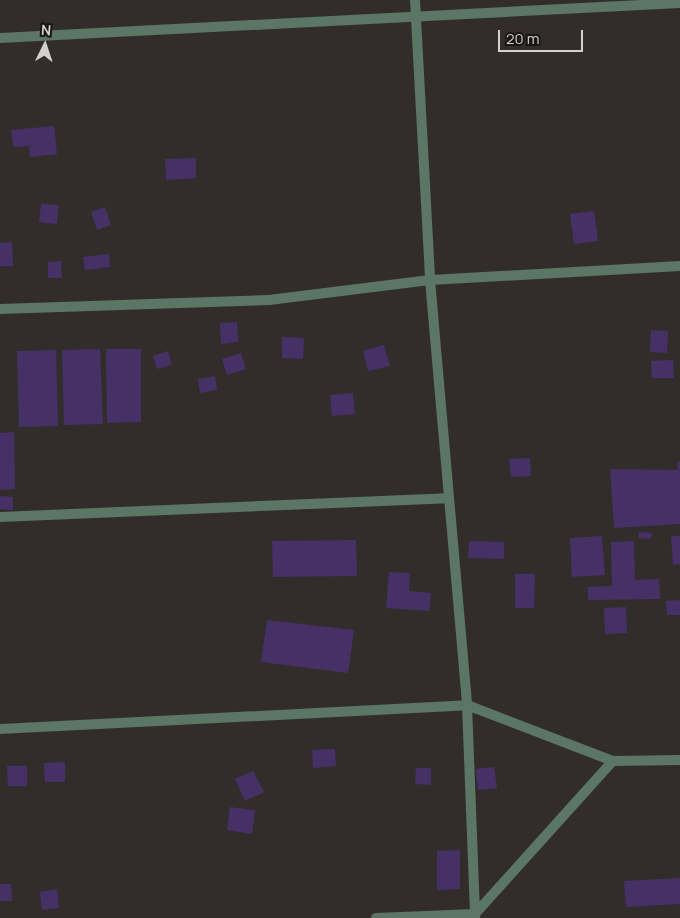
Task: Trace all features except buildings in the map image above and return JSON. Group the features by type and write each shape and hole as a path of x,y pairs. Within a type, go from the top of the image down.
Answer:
{"street":[{"path":"415,0 430,280 467,705 475,916"},
{"path":"0,38 415,19 623,3 680,3"},
{"path":"0,309 269,300 430,280 680,266"},
{"path":"0,517 448,498"},
{"path":"0,729 467,705 613,761 680,760"},
{"path":"376,918 475,916 613,761"}]}
